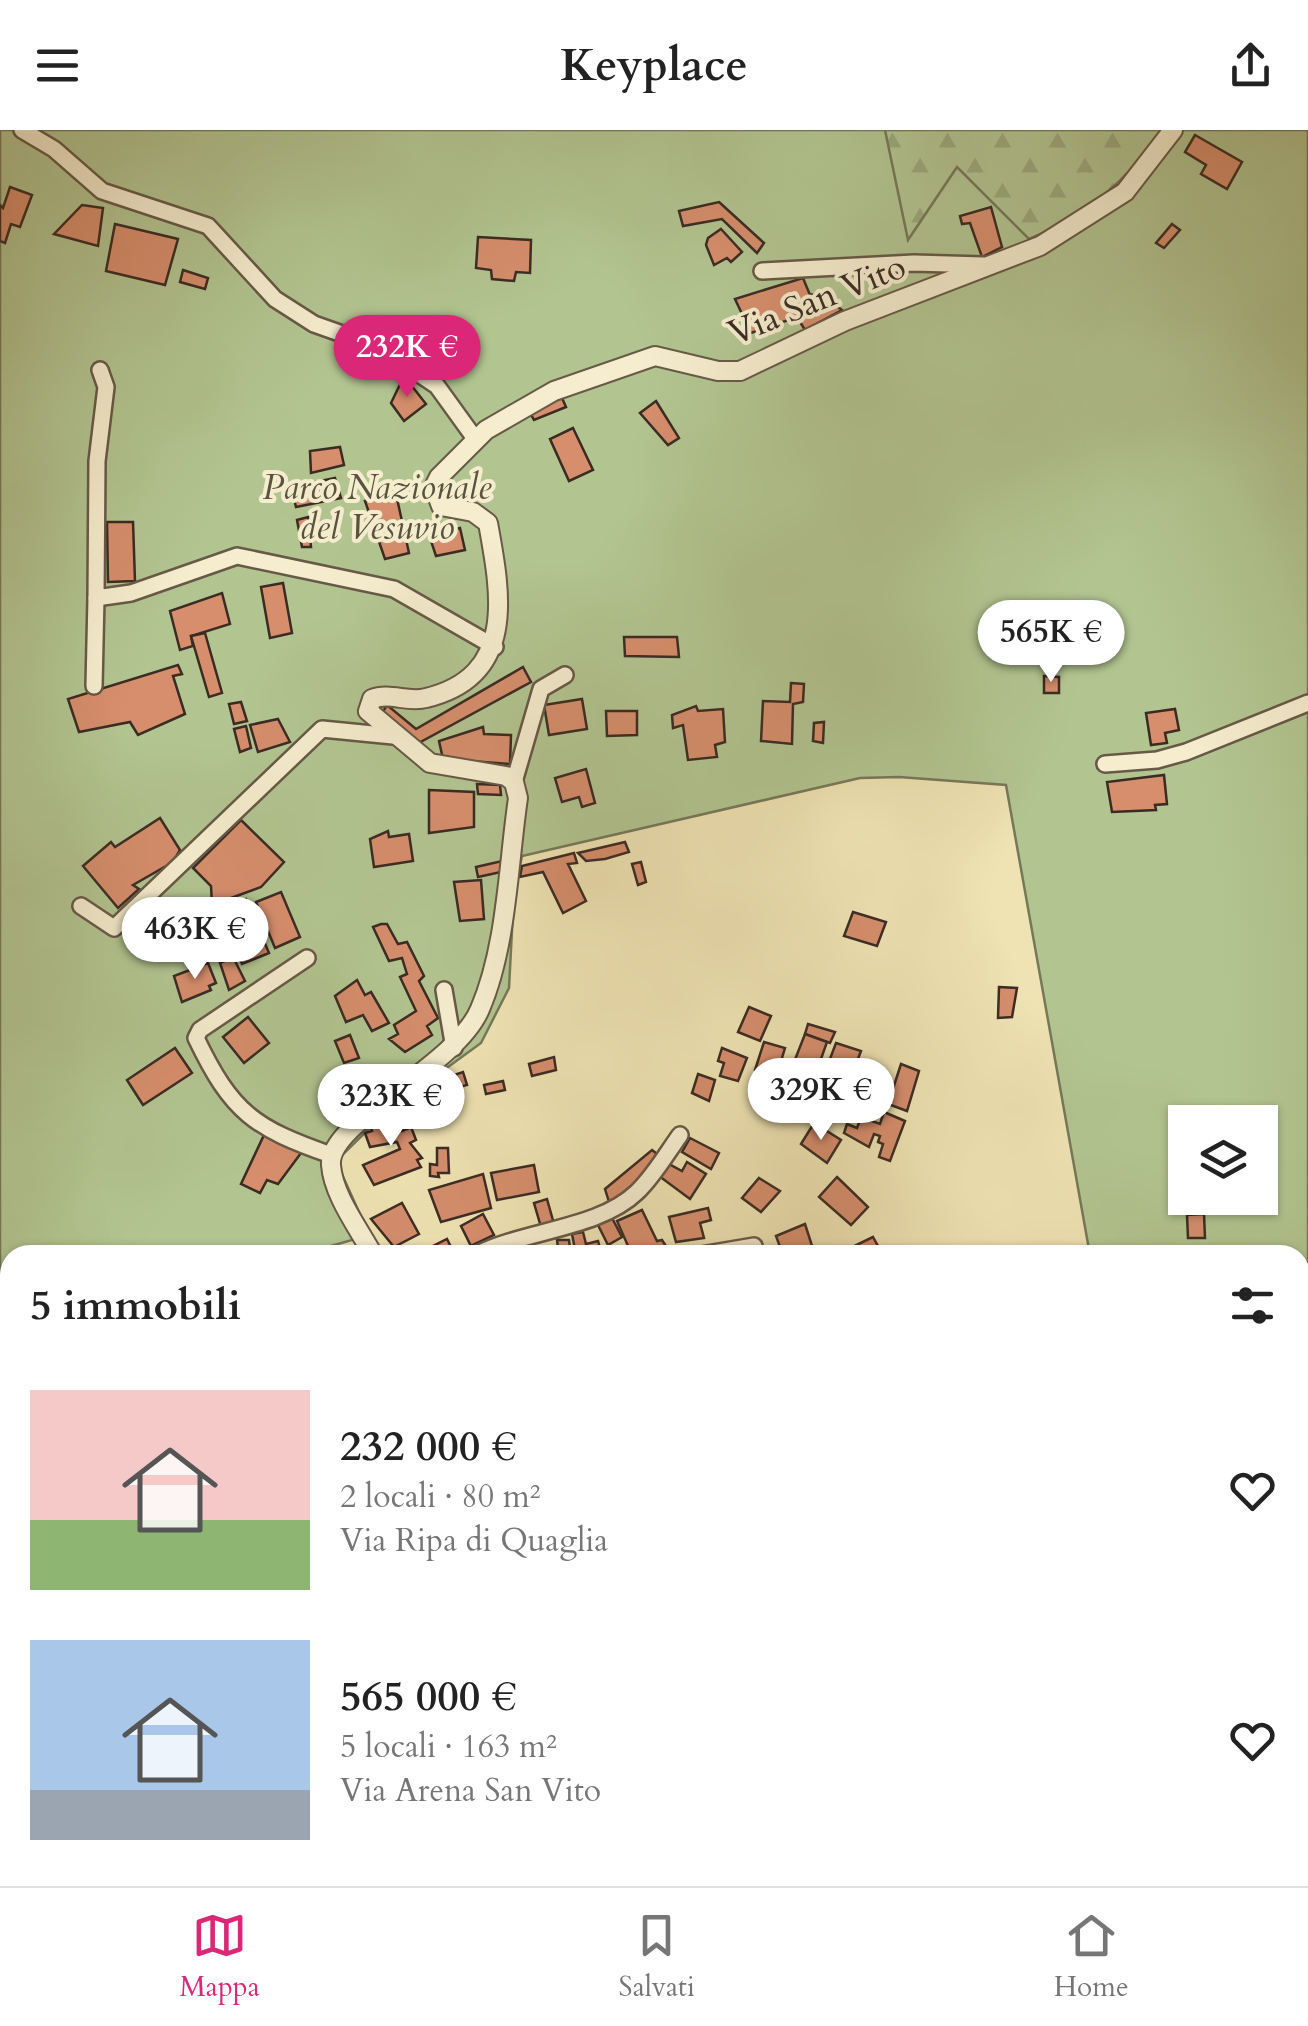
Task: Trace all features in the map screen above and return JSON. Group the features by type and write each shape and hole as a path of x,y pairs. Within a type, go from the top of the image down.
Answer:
{"street":[{"path":"22,130 54,149 102,191 208,226 275,299 314,324 379,347 437,386 476,440"},
{"name":"Via San Vito","path":"495,648 497,586 488,524 472,512 441,506 434,487 447,466 512,411 635,362 668,356 718,371 740,371 844,322 992,266 1056,238 1126,192 1173,130"},
{"path":"762,272 914,263 992,266"},
{"path":"94,686 97,461 106,387 100,370"},
{"path":"96,598 131,593 238,556 394,589 495,648 471,675 431,697 372,699 368,711 393,736 430,763 506,776 514,782"},
{"path":"368,1245 339,1191 330,1168 331,1155 348,1130 454,1048 481,1008 518,798 514,782 541,690 565,675"},
{"path":"1105,764 1157,760 1186,752 1308,703"},
{"path":"81,906 114,928 322,729 393,736"},
{"path":"307,958 200,1030 196,1038 212,1072 244,1115 286,1139 331,1155"},
{"path":"444,990 454,1048"},
{"path":"502,1245 546,1228 598,1216 636,1193 680,1135"}],"green space":[{"name":"Parco Nazionale del Vesuvio","path":"0,130 1308,130 1308,1245 1088,1245 1006,785 899,777 860,778 522,856 514,892 509,988 481,1043 385,1113 336,1161 373,1243 359,1238 334,1245 0,1245"},
{"path":"885,130 1161,130 1104,195 1029,239 957,167 908,240"}],"building":[{"path":"1195,135 1242,162 1227,189 1201,174 1206,165 1185,152"},
{"path":"10,187 32,195 20,227 11,224 5,243 0,241 0,205 3,208"},
{"path":"719,202 764,243 757,253 722,219 683,226 679,211"},
{"path":"82,205 103,208 98,246 54,234"},
{"path":"991,207 1002,247 982,257 970,223 962,224 960,216"},
{"path":"115,224 178,239 165,285 106,271"},
{"path":"1172,224 1180,230 1164,248 1156,243"},
{"path":"721,229 742,252 731,262 727,258 714,265 706,245 708,238"},
{"path":"478,237 531,240 530,273 516,272 514,281 492,279 491,270 476,268"},
{"path":"183,270 208,278 205,289 180,282"},
{"path":"803,278 810,295 820,293 842,310 805,330 797,317 751,333 735,299"},
{"path":"404,376 426,404 404,421 391,403"},
{"path":"562,398 566,407 534,420 529,411"},
{"path":"656,401 679,438 668,445 640,413"},
{"path":"573,428 593,470 569,481 550,439"},
{"path":"340,447 344,465 311,473 310,451"},
{"path":"335,478 341,498 296,507 291,487"},
{"path":"396,494 409,553 385,559 365,501"},
{"path":"308,517 311,547 302,547 297,520"},
{"path":"107,522 133,522 135,581 108,582"},
{"path":"460,528 465,550 436,556 429,535"},
{"path":"283,583 292,633 270,638 261,587"},
{"path":"222,593 230,624 191,636 193,646 180,650 170,611"},
{"path":"205,633 222,693 209,697 191,636"},
{"path":"624,637 677,637 679,657 625,656"},
{"path":"178,665 182,674 173,676 185,714 138,735 130,722 79,732 68,699"},
{"path":"523,667 531,682 415,745 382,713 387,705 416,729"},
{"path":"1044,676 1059,677 1059,693 1044,693"},
{"path":"791,683 804,684 803,702 793,704 792,744 761,741 763,701 790,702"},
{"path":"582,699 587,729 549,735 544,705"},
{"path":"241,702 247,721 234,724 229,704"},
{"path":"696,706 698,711 723,709 725,742 715,745 717,757 688,760 683,725 673,728 672,715"},
{"path":"1175,709 1179,730 1165,733 1167,743 1151,745 1146,713"},
{"path":"606,711 637,711 637,735 607,736"},
{"path":"278,719 290,742 258,752 250,725"},
{"path":"824,722 823,743 813,741 814,723"},
{"path":"246,726 251,748 240,752 234,729"},
{"path":"483,727 484,734 511,735 510,764 443,759 439,741"},
{"path":"586,769 595,803 582,807 579,797 562,802 555,778"},
{"path":"1164,775 1167,804 1155,805 1156,810 1112,812 1107,782"},
{"path":"477,784 500,785 501,795 478,794"},
{"path":"429,790 474,792 474,827 429,833"},
{"path":"160,818 180,850 173,862 133,885 139,889 118,908 83,866 111,842 115,847"},
{"path":"241,820 284,862 261,887 212,905 211,886 193,868"},
{"path":"388,831 389,837 409,834 413,861 374,867 370,839"},
{"path":"625,842 629,852 605,859 586,861 578,853"},
{"path":"574,853 577,863 568,864 586,901 563,913 543,872 520,877 522,866"},
{"path":"502,861 501,872 478,877 476,867"},
{"path":"641,862 646,882 638,885 632,864"},
{"path":"481,880 484,919 460,921 454,882"},
{"path":"281,892 300,937 275,948 256,902"},
{"path":"246,899 269,953 242,964 219,910"},
{"path":"853,912 886,922 877,946 844,936"},
{"path":"387,924 398,944 407,942 424,976 419,981 438,1018 427,1026 432,1035 405,1052 389,1039 398,1034 394,1025 416,1011 400,977 407,974 402,958 389,961 373,927"},
{"path":"233,957 245,981 229,990 220,963"},
{"path":"208,963 216,983 209,986 211,990 182,1002 174,976"},
{"path":"357,980 365,995 371,992 389,1023 372,1031 363,1015 346,1022 335,996"},
{"path":"999,987 1017,988 1012,1017 998,1018"},
{"path":"749,1007 771,1016 760,1041 738,1032"},
{"path":"248,1017 269,1043 244,1063 223,1037"},
{"path":"808,1024 835,1032 830,1043 805,1034"},
{"path":"805,1034 827,1042 810,1090 787,1080"},
{"path":"350,1035 359,1058 344,1063 335,1041"},
{"path":"764,1042 785,1048 776,1077 755,1070"},
{"path":"836,1043 861,1051 843,1098 829,1082 832,1075 825,1072"},
{"path":"175,1048 192,1073 143,1105 127,1080"},
{"path":"722,1048 747,1058 738,1081 720,1076 724,1063 718,1061"},
{"path":"554,1057 556,1070 532,1076 529,1064"},
{"path":"901,1064 919,1071 907,1111 888,1104"},
{"path":"463,1072 467,1085 456,1088 451,1076"},
{"path":"698,1074 715,1080 709,1101 692,1093"},
{"path":"503,1081 505,1090 486,1094 484,1085"},
{"path":"446,1082 455,1098 432,1109 436,1117 425,1123 420,1116 407,1123 399,1108"},
{"path":"391,1109 402,1131 411,1127 416,1140 410,1143 422,1158 417,1160 421,1167 374,1185 363,1165 400,1149 397,1142 370,1147 365,1133 372,1131 368,1120"},
{"path":"884,1112 905,1121 890,1161 879,1157 883,1144 878,1142 880,1136 874,1134 869,1147 844,1133 847,1124 857,1128 861,1117 880,1124"},
{"path":"814,1123 841,1140 827,1163 801,1144"},
{"path":"264,1135 301,1153 278,1184 267,1180 260,1193 241,1184"},
{"path":"690,1138 719,1153 711,1169 682,1152"},
{"path":"437,1148 448,1148 449,1173 438,1173 439,1177 430,1176 430,1164 437,1165"},
{"path":"652,1150 656,1153 654,1167 610,1205 605,1189"},
{"path":"687,1162 706,1174 690,1199 659,1176 667,1163 682,1171"},
{"path":"534,1165 539,1192 497,1200 491,1173"},
{"path":"483,1174 491,1208 441,1222 429,1190"},
{"path":"837,1177 868,1207 851,1225 819,1197"},
{"path":"759,1178 780,1191 761,1212 742,1198"},
{"path":"547,1199 554,1224 541,1227 534,1203"},
{"path":"402,1203 419,1234 392,1245 371,1219"},
{"path":"708,1208 711,1220 700,1223 704,1238 676,1242 669,1217"},
{"path":"642,1210 657,1241 662,1240 665,1245 628,1245 617,1221"},
{"path":"483,1214 494,1235 470,1245 461,1226"},
{"path":"1187,1215 1204,1215 1205,1238 1188,1238"},
{"path":"612,1218 622,1237 608,1245 598,1225"},
{"path":"805,1224 812,1245 779,1245 776,1236"},
{"path":"583,1232 586,1244 598,1241 599,1245 574,1245 572,1234"},
{"path":"873,1237 877,1245 856,1245"}]}
